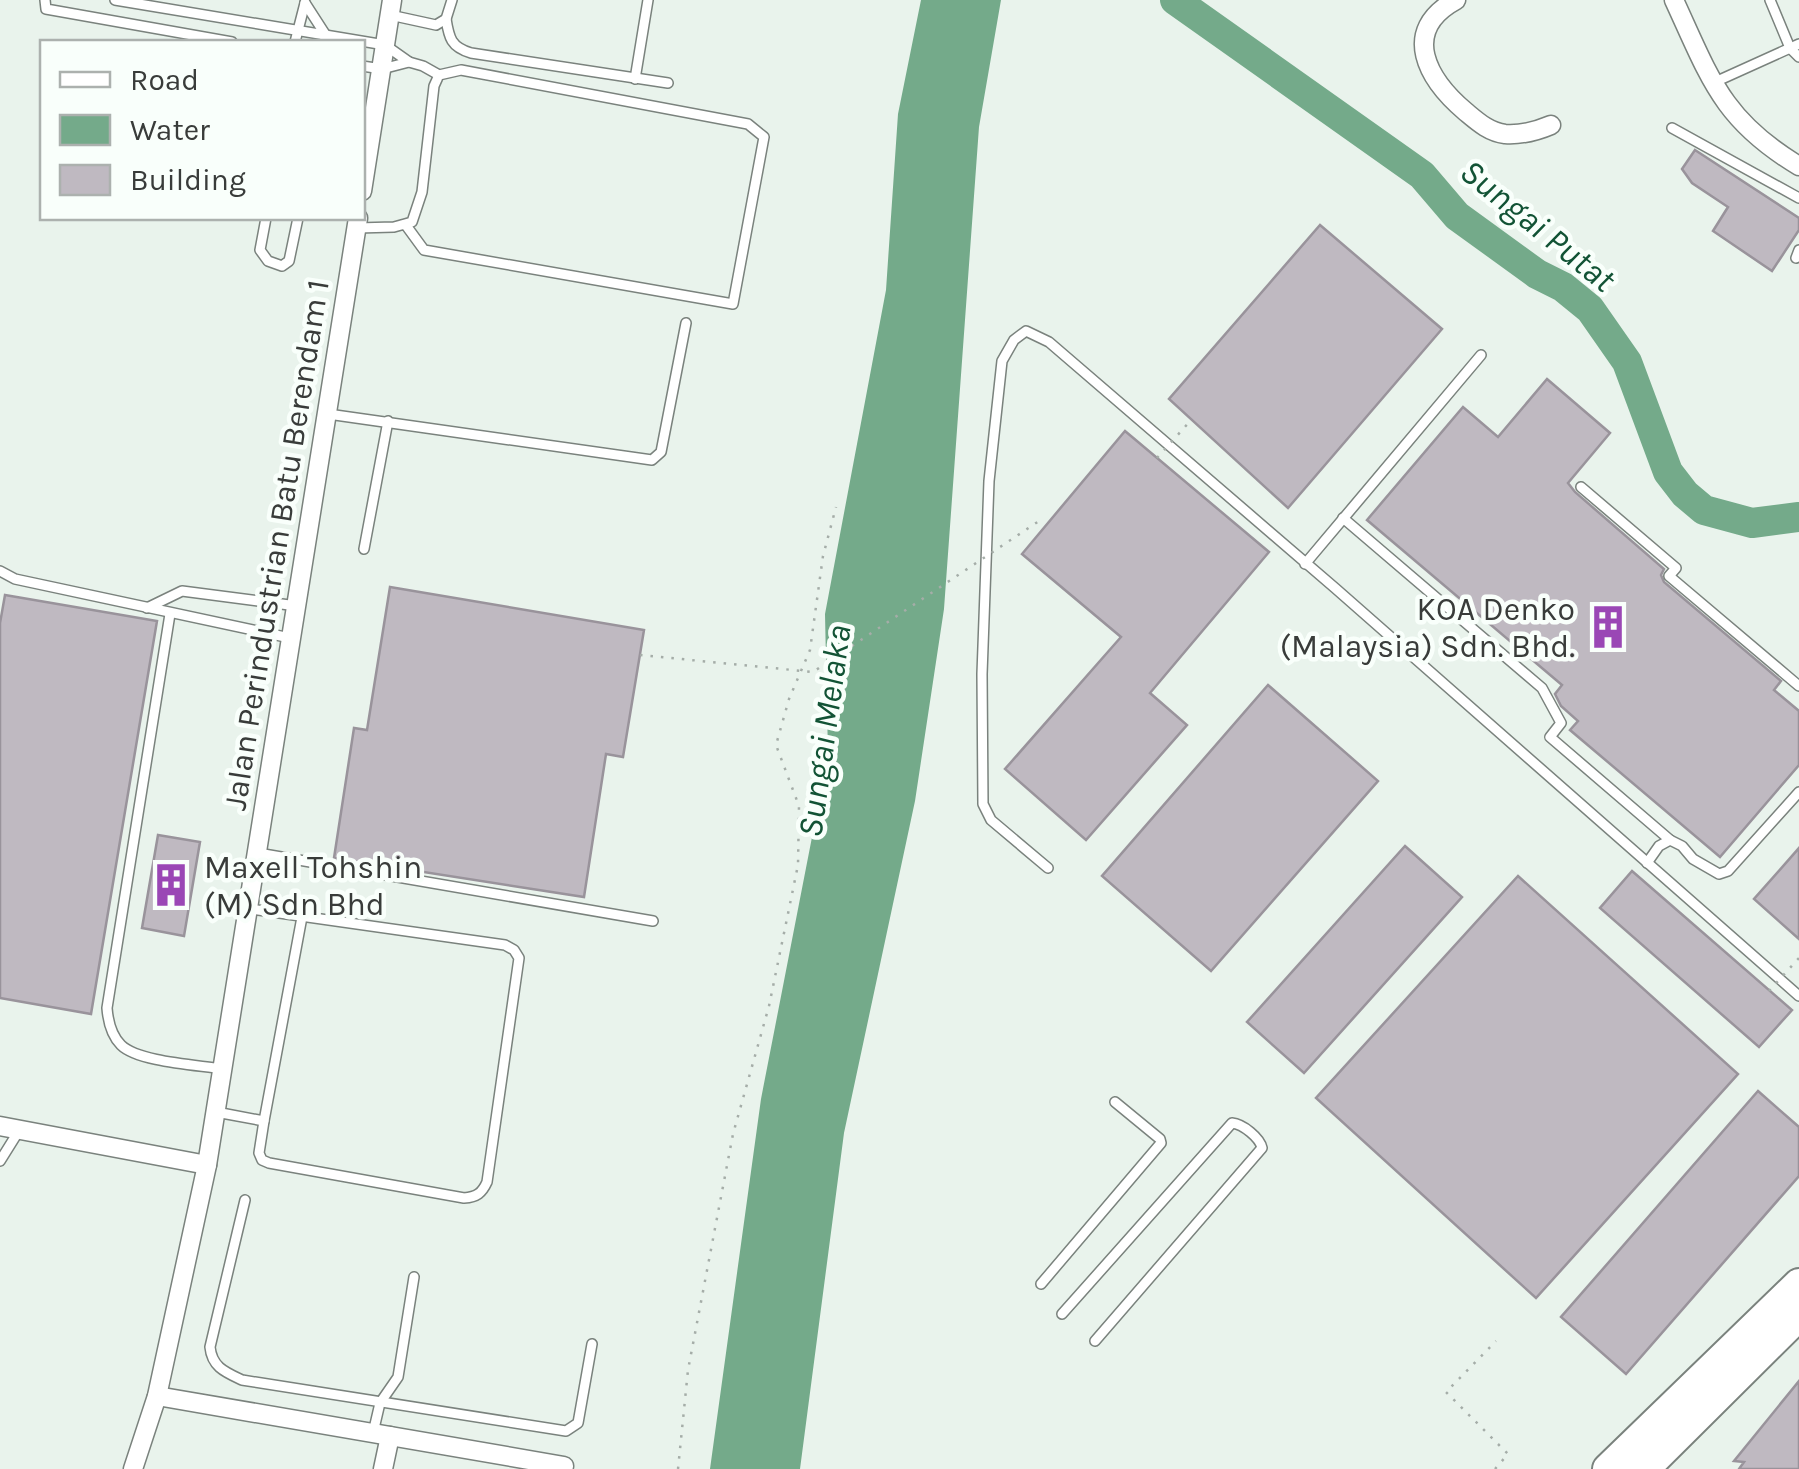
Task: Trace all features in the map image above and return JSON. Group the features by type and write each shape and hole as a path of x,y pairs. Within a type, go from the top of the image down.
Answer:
{"main road":[{"path":"1608,1469 1799,1284"},
{"path":"1644,1469 1799,1315"}],"street":[{"path":"1456,0 1435,15 1428,27 1424,54 1428,68 1447,96 1486,128 1504,134 1551,126"},
{"path":"1674,0 1728,110 1799,166"},
{"path":"365,173 391,7"},
{"name":"Jalan Perindustrian Batu Berendam 1","path":"133,1469 157,1396 216,1112 358,223"},
{"path":"0,1126 206,1165"},
{"path":"157,1396 564,1466"},
{"path":"382,1435 383,1469"}],"lane":[{"path":"46,0 46,9 221,40"},
{"path":"115,0 298,29 325,38"},
{"path":"452,0 446,19 450,40 459,49 668,84"},
{"path":"635,79 648,0"},
{"path":"1770,0 1799,56"},
{"path":"295,40 305,1"},
{"path":"305,1 325,38"},
{"path":"391,7 436,24 446,19"},
{"path":"365,43 385,45 409,62 439,75 461,70 757,128 764,136 736,300 727,304 424,250 404,224"},
{"path":"1712,83 1794,46"},
{"path":"365,66 382,69 409,62"},
{"path":"358,223 412,222 422,192 434,86 439,75"},
{"path":"1672,128 1799,198"},
{"path":"266,220 260,250 268,261 282,266 289,261 298,220"},
{"path":"328,414 652,460 661,452 686,324"},
{"path":"1048,868 991,820 982,804 989,482 1002,360 1014,340 1026,331 1049,342 1799,996"},
{"path":"1306,564 1481,355"},
{"path":"364,549 388,421"},
{"path":"1581,487 1676,568 1669,576 1799,686"},
{"path":"1344,518 1542,688 1562,723 1550,736 1693,859 1719,874 1728,871 1799,792"},
{"path":"0,571 15,579 292,639"},
{"path":"145,609 182,592 298,606"},
{"path":"170,614 110,988 108,1022 120,1046 133,1054 222,1070"},
{"path":"1647,863 1659,846 1670,840"},
{"path":"258,853 653,920"},
{"path":"250,909 302,916 505,946 514,950 519,958 487,1182 474,1197 262,1160 259,1153 264,1121 302,916"},
{"path":"1041,1284 1160,1144 1160,1139 1115,1102"},
{"path":"216,1112 264,1121"},
{"path":"1062,1314 1232,1123 1261,1142 1262,1148 1095,1342"},
{"path":"0,1161 20,1129"},
{"path":"246,1200 213,1332 211,1358 220,1370 242,1380 566,1431 578,1423 592,1344"},
{"path":"382,1435 380,1403 398,1377 414,1277"}],"path":[{"path":"1157,458 1192,419"},
{"path":"678,1469 688,1370 734,1134 769,1006 798,865 799,806 776,745 789,699 810,650 822,556 836,506"},
{"path":"640,655 813,672 1042,519"},
{"path":"1770,991 1799,958"},
{"path":"1495,1469 1508,1454 1446,1392 1496,1341"}],"water":[{"path":"921,0 1001,0 979,127 944,609 915,801 844,1133 800,1469 710,1469 761,1099 828,755 825,614 886,290 898,114"}],"building":[{"path":"1695,150 1799,218 1799,230 1772,271 1713,231 1728,207 1692,183 1682,169"},
{"path":"1320,225 1442,329 1288,508 1169,399"},
{"name":"KOA Denko (Malaysia) Sdn. Bhd.","path":"1547,379 1610,433 1568,483 1664,569 1664,582 1781,681 1774,690 1799,711 1799,765 1720,857 1570,730 1578,721 1561,706 1555,694 1562,685 1367,520 1463,407 1498,437"},
{"path":"1125,431 1269,552 1150,693 1187,725 1086,840 1005,769 1121,637 1022,554"},
{"path":"390,587 644,630 623,757 606,754 584,897 334,858 354,728 367,730"},
{"path":"5,595 157,621 91,1014 0,998 0,623"},
{"path":"1268,685 1378,781 1211,971 1102,876"},
{"name":"Maxell Tohshin (M) Sdn Bhd","path":"158,835 200,842 184,936 142,928"},
{"path":"1405,846 1462,897 1304,1073 1247,1022"},
{"path":"1799,848 1799,939 1754,899"},
{"path":"1632,871 1792,1010 1759,1047 1600,908"},
{"path":"1518,876 1738,1074 1536,1298 1316,1098"},
{"path":"1758,1091 1799,1127 1799,1176 1626,1374 1561,1317"},
{"path":"1799,1381 1799,1469 1739,1469 1744,1462 1734,1461"}],"waterway":[{"name":"Sungai Putat","path":"1175,0 1422,175 1457,216 1590,309 1627,362 1668,472 1704,510 1752,523 1799,517"}],"place":[{"name":"KOA Denko (Malaysia) Sdn. Bhd.","path":"1608,627"},
{"name":"Maxell Tohshin (M) Sdn Bhd","path":"171,885"}],"water label":[{"name":"Sungai Melaka","path":"824,731"}]}
